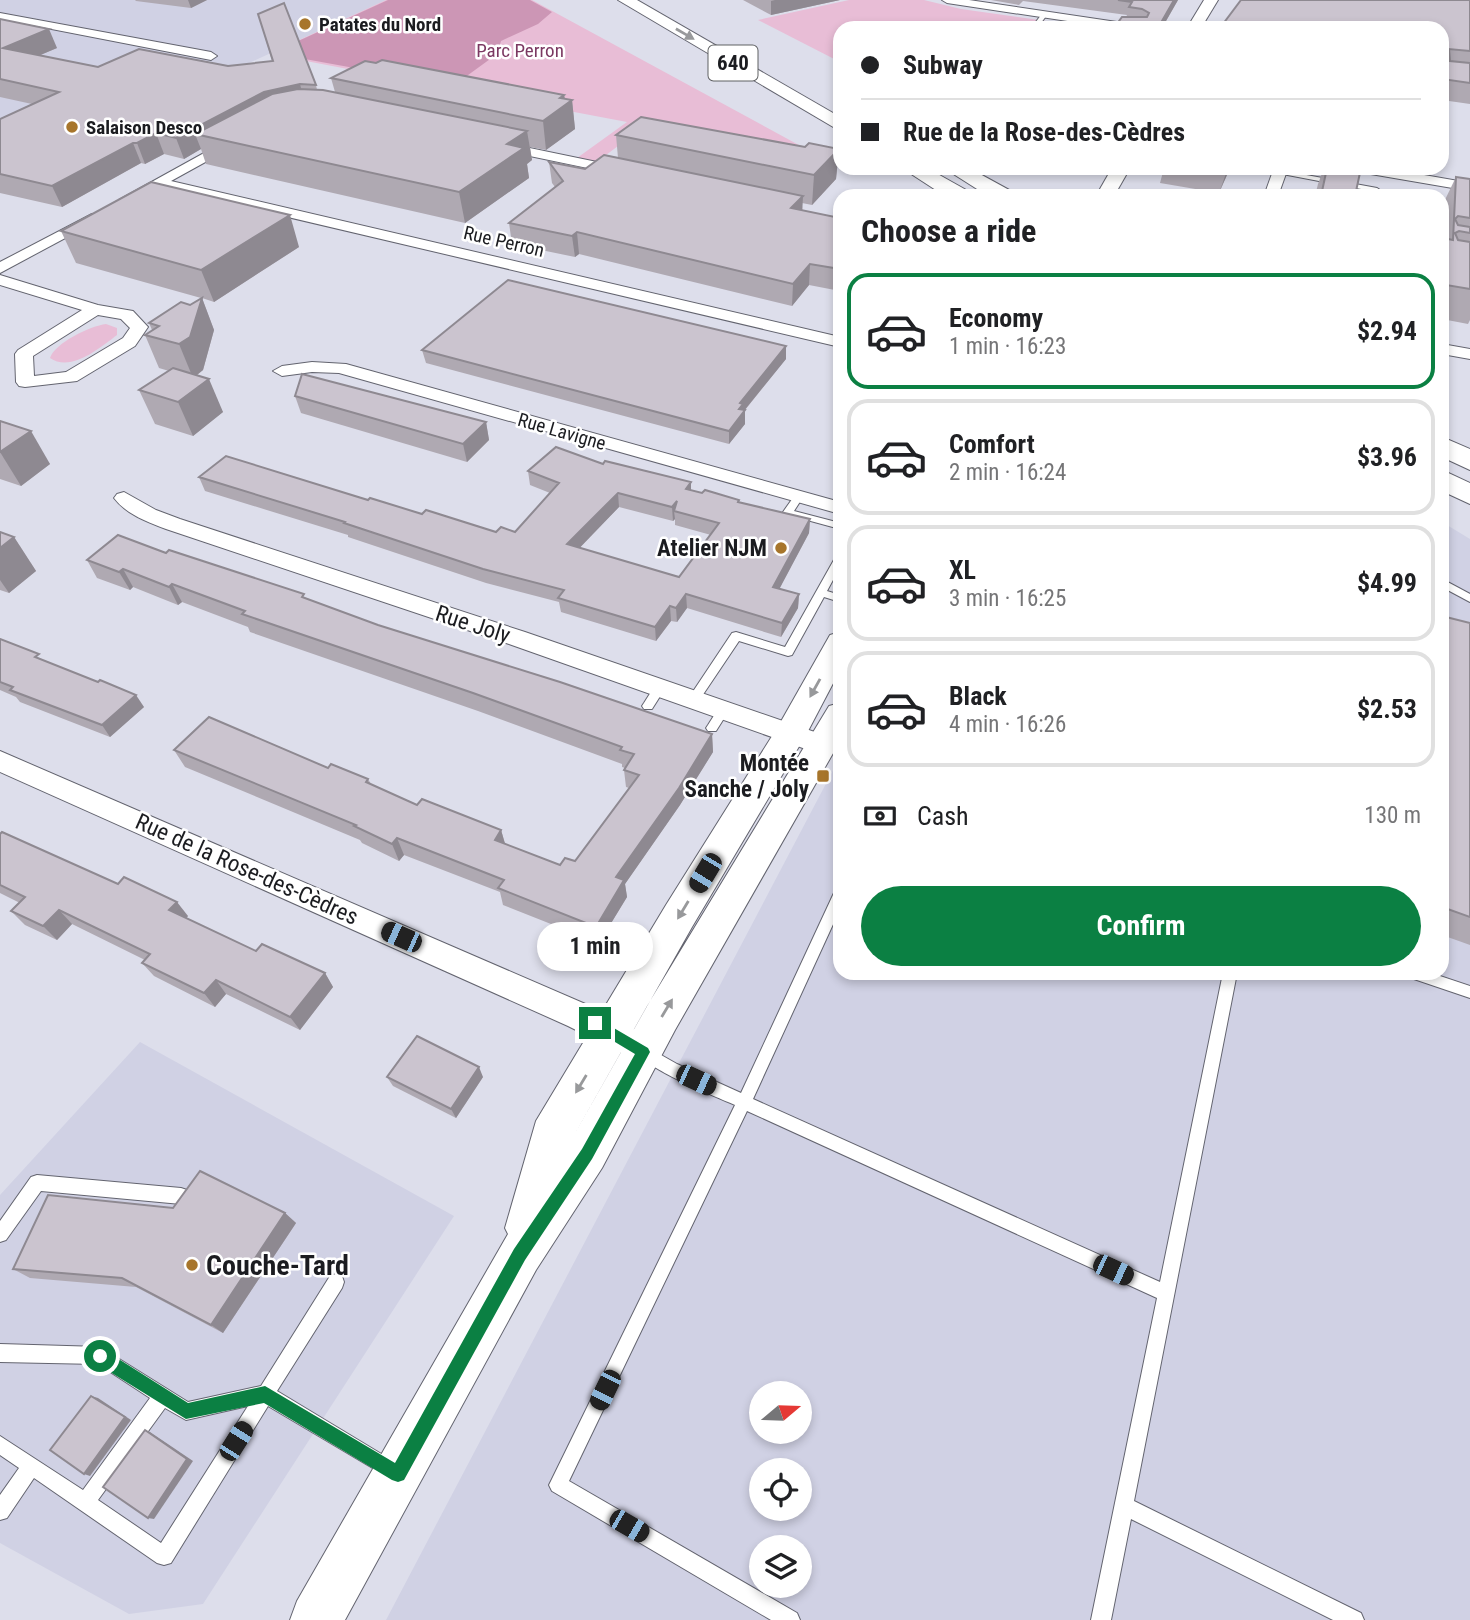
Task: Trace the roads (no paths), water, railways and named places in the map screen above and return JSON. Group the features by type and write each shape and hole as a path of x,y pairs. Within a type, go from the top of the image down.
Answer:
{"highway":[{"name":"640","path":"626,0 833,121"},
{"name":"640","path":"658,0 721,36"},
{"name":"640","path":"740,47 820,92"},
{"path":"924,175 948,189"},
{"path":"966,175 991,189"},
{"path":"1449,449 1470,461"},
{"path":"1449,483 1470,495"}],"street":[{"path":"947,0 1070,21"},
{"path":"1031,13 1042,0"},
{"path":"1198,21 1211,0"},
{"path":"0,16 211,56"},
{"path":"0,268 243,136"},
{"path":"482,143 610,167 646,177"},
{"path":"1406,175 1470,187"},
{"name":"Rue Perron","path":"158,182 833,340"},
{"path":"0,280 95,309 127,315 139,327 129,342 71,377 25,382 24,354 95,309"},
{"path":"1449,350 1470,354"},
{"name":"Rue Lavigne","path":"282,371 312,367 340,369 833,507"},
{"name":"Rue Joly","path":"124,498 149,515 173,524 654,696 694,699 718,719 807,739"},
{"path":"316,1620 520,1254 587,1154 627,1042 807,739 833,663"},
{"path":"807,739 833,719"},
{"name":"Rue de la Rose-des-Cèdres","path":"0,761 544,1000 627,1042"}],"lane":[{"path":"1039,21 1044,15"},
{"path":"1304,175 1372,189"},
{"path":"1449,204 1470,208"},
{"path":"798,497 788,512 833,526"},
{"path":"694,699 736,636 788,652 821,593 833,579"},
{"path":"1449,586 1470,599"},
{"path":"821,593 833,597"},
{"path":"790,1620 558,1485 744,1102 833,910"},
{"path":"1101,1620 1229,980"},
{"path":"1434,980 1470,992"},
{"path":"627,1042 673,1069 1167,1294"},
{"path":"0,1234 37,1183 181,1196"},
{"path":"0,1444 164,1556 336,1282"},
{"path":"0,1353 100,1356 186,1411 265,1394 398,1474"},
{"path":"85,1502 163,1396"},
{"path":"0,1511 32,1466"},
{"path":"1125,1506 1354,1620"}],"place":[{"name":"Patates du Nord","path":"305,24"},
{"name":"Salaison Desco","path":"72,127"},
{"name":"Atelier NJM","path":"781,548"},
{"name":"Montée Sanche / Joly","path":"823,776"},
{"name":"Couche-Tard","path":"192,1265"}],"park label":[{"name":"Parc Perron","path":"520,50"}]}
